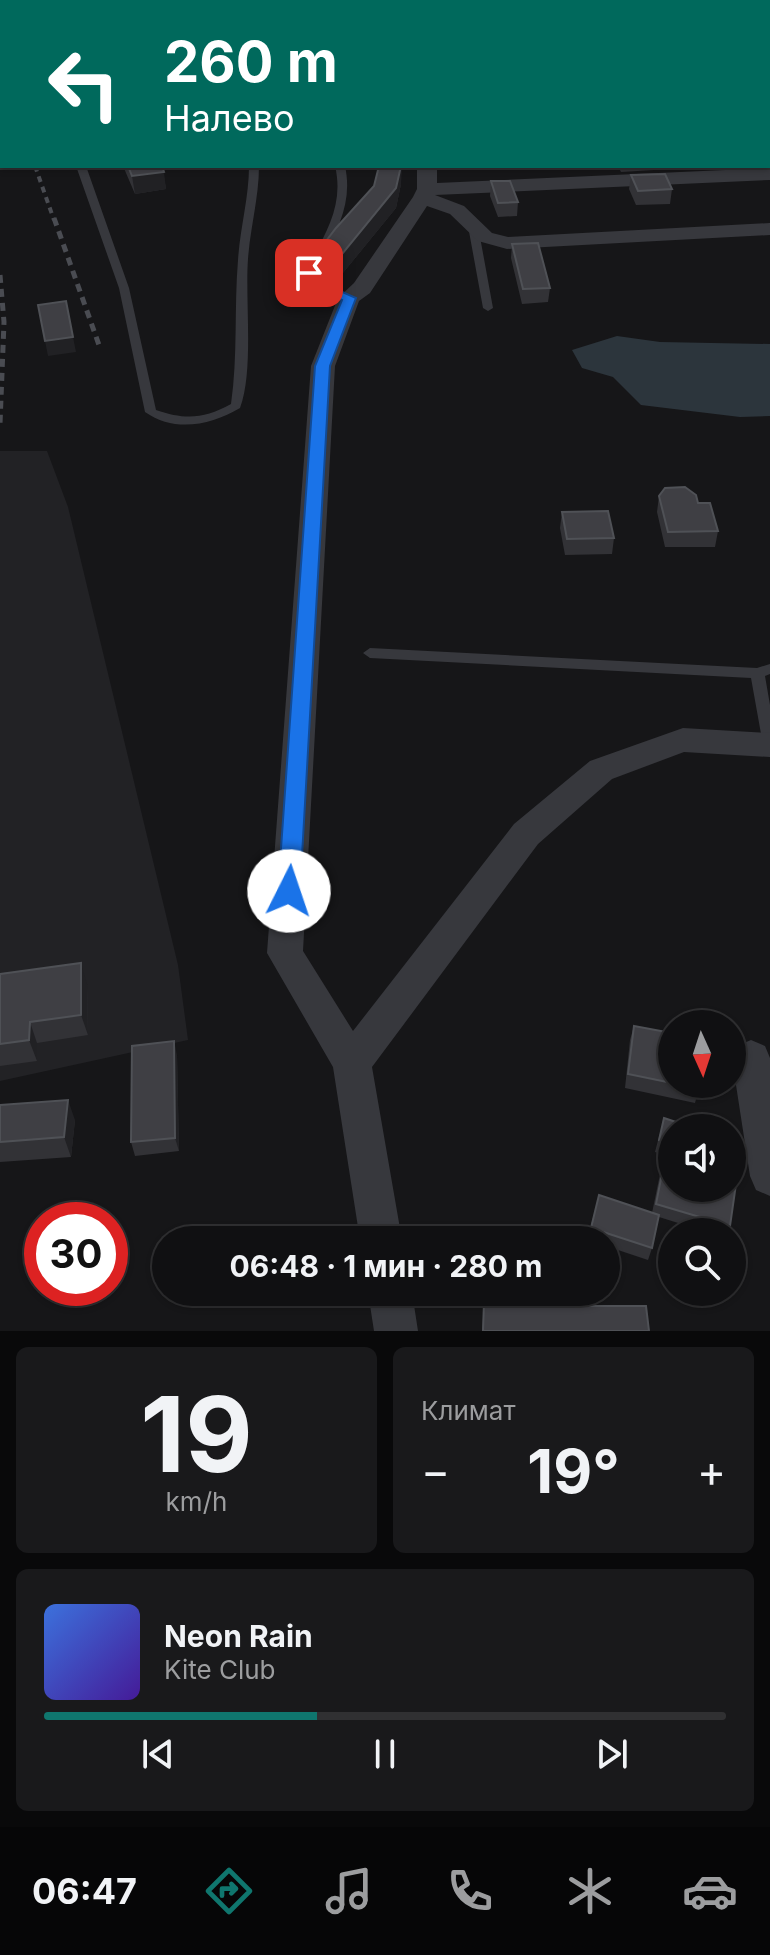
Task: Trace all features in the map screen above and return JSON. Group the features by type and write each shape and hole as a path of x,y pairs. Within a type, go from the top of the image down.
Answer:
{"street":[{"path":"425,184 770,174"},
{"path":"379,1226 352,1063 285,953 323,366 349,298 362,288 425,184"},
{"path":"425,184 485,237 507,243 770,229"},
{"path":"352,1063 526,834 601,770 683,740 770,745"},
{"path":"751,1058 770,1176"},
{"path":"392,1306 396,1331"}],"lane":[{"path":"82,168 124,288 151,412 179,422 210,421 236,406 241,377 243,255 255,193 254,168"},
{"path":"341,168 345,180 342,211 309,273 318,285 349,298"},
{"path":"473,226 488,308"},
{"path":"370,653 763,671 770,745"}],"shaded area":[{"path":"617,336 660,342 770,344 770,416 740,417 641,405 613,377 582,368 572,350"},
{"path":"0,451 47,451 68,507 178,965 188,1040 0,1081"}],"building":[{"path":"129,168 163,168 164,172 132,176"},
{"path":"378,168 401,168 396,188 338,259 319,256 317,253 336,228 374,186"},
{"path":"665,174 672,189 638,191 631,175"},
{"path":"491,181 510,181 518,202 498,203"},
{"path":"538,243 550,288 523,289 512,244"},
{"path":"66,301 73,337 45,341 38,305"},
{"path":"685,487 696,495 698,503 710,503 718,531 668,532 659,496 665,488"},
{"path":"608,511 614,538 567,539 562,512"},
{"path":"81,963 81,1015 30,1022 29,1040 0,1044 0,974"},
{"path":"634,1026 658,1030 658,1080 628,1074"},
{"path":"174,1041 175,1138 131,1142 132,1046"},
{"path":"68,1100 64,1137 0,1142 0,1105"},
{"path":"658,1194 658,1202 733,1202 731,1218 703,1218 656,1204"},
{"path":"599,1195 659,1215 652,1248 620,1238 620,1226 591,1226"},
{"path":"484,1306 646,1306 649,1331 483,1331"}],"railway":[{"path":"36,168 54,220"},
{"path":"54,218 99,345"},
{"path":"0,275 4,322 0,424"}],"route":[{"path":"289,891 323,366 349,298 318,285 309,273"}]}
